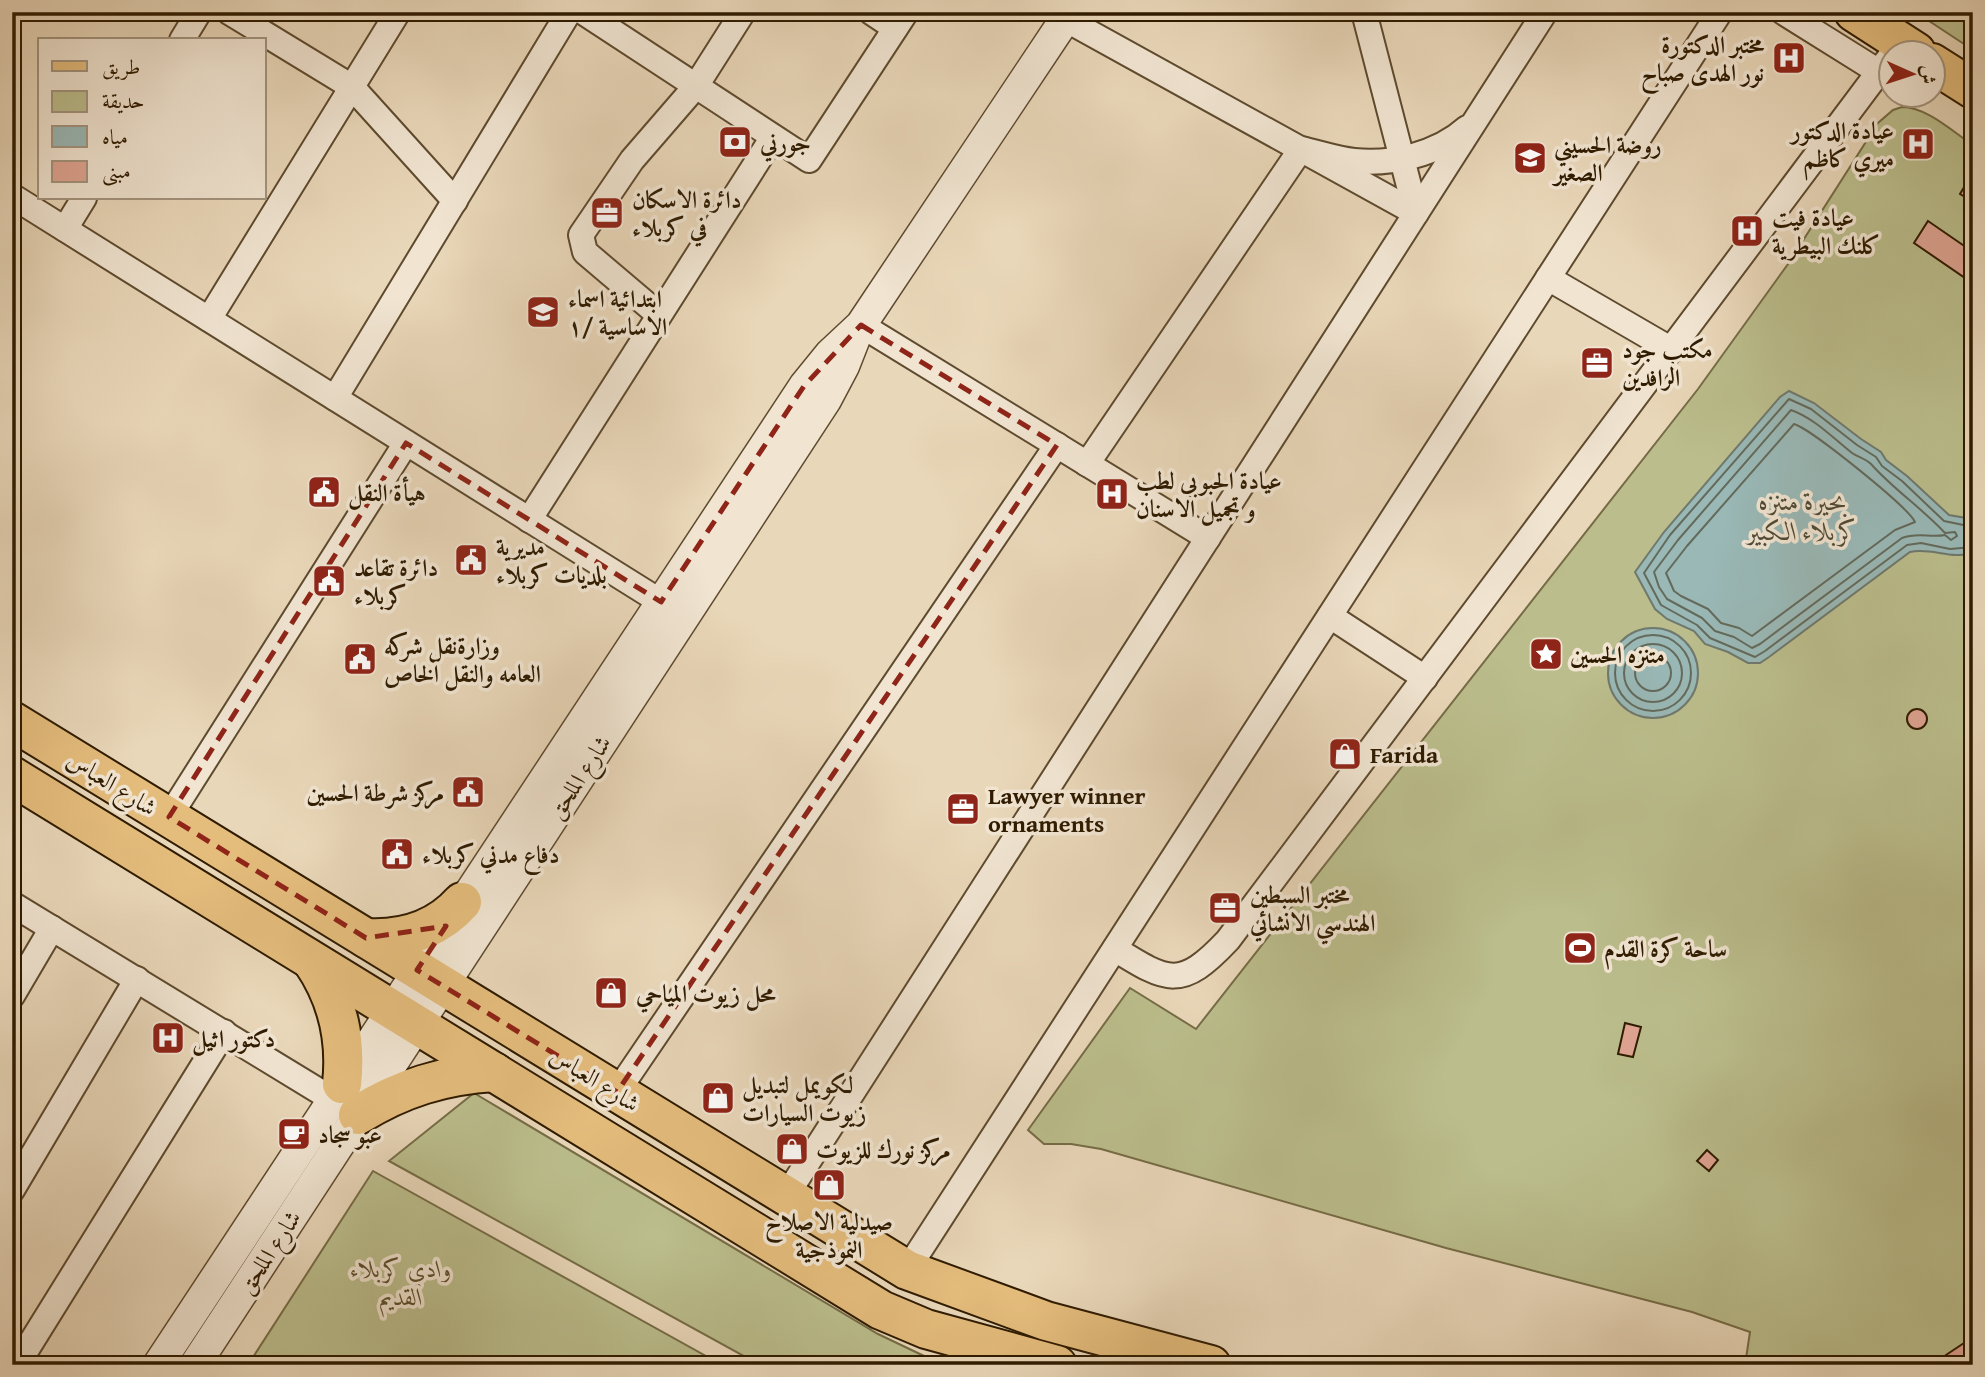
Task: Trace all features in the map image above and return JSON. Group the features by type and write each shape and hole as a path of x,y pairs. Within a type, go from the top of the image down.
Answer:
{"main road":[{"path":"1854,12 1879,38"},
{"path":"1946,71 1973,89"},
{"name":"شارع العباس","path":"12,721 907,1270 1046,1321 1211,1365"},
{"name":"شارع العباس","path":"12,776 881,1310 926,1329 1057,1365"},
{"path":"366,938 397,938 419,932 440,922 463,902"},
{"path":"310,960 328,987 340,1018 344,1051 344,1099 400,1092 446,1077 495,1072"}],"street":[{"path":"183,38 199,12"},
{"path":"229,12 352,87 455,201"},
{"path":"209,319 398,12"},
{"path":"335,398 569,12"},
{"path":"583,12 809,160 901,20 871,12"},
{"path":"658,314 585,251 581,235 632,160 696,86 743,12"},
{"path":"1364,12 1416,213"},
{"path":"786,1196 1545,12"},
{"path":"907,1270 1720,12"},
{"path":"1783,12 1876,47"},
{"path":"1067,16 1416,213"},
{"name":"شارع الملحق","path":"430,978 463,902 826,400 861,325 1067,16"},
{"path":"1115,949 1161,975 1182,975 1214,954 1228,940 1876,81"},
{"path":"1301,149 1353,161 1379,162 1439,146 1475,121"},
{"path":"529,520 773,137"},
{"path":"1087,464 1301,149"},
{"path":"12,196 673,609"},
{"path":"65,229 83,200"},
{"path":"1548,278 1672,351"},
{"path":"861,325 1208,538"},
{"path":"169,817 406,443"},
{"path":"617,1092 1057,445"},
{"name":"شارع الملحق","path":"158,1365 404,1017 673,609"},
{"path":"1330,616 1425,678"},
{"path":"12,904 224,1032 344,1099"},
{"path":"12,996 52,928"},
{"path":"12,1190 137,979"},
{"path":"18,1365 224,1032"},
{"name":"شارع الملحق","path":"195,1365 344,1099"}],"highlighted area":[{"path":"861,325 1057,445 617,1092 417,970 446,926 366,938 169,817 406,443 661,602 804,386"}],"green space":[{"path":"1922,12 1949,12 1973,28 1973,50 1920,15"},
{"path":"1911,108 1921,111 1973,145 1973,1365 1745,1365 1750,1332 1692,1312 1446,1248 1101,1149 1071,1144 1044,1144 1028,1130 1130,988 1196,1029 1698,389 1788,264 1878,123 1893,110"},
{"path":"474,1093 878,1334 943,1365 760,1365 389,1161"},
{"name":"وادي كربلاء القديم","path":"373,1171 722,1365 248,1365"}],"water":[{"name":"بحيرة متنزه كربلاء الكبير","path":"1789,391 1814,403 1881,452 1886,460 1949,515 1971,521 1973,553 1957,555 1910,552 1769,657 1760,663 1748,663 1705,644 1694,631 1667,619 1655,609 1635,572 1664,532 1780,397"},
{"path":"1653,628 1670,632 1685,641 1694,656 1698,673 1694,690 1685,705 1670,714 1653,718 1636,714 1621,705 1612,690 1608,673 1612,656 1621,641 1636,632"}],"building":[{"path":"1973,174 1973,202 1960,194"},
{"path":"1928,221 1973,252 1973,273 1968,280 1914,243"},
{"path":"1917,709 1924,712 1927,719 1924,726 1917,729 1910,726 1907,719 1910,712"},
{"path":"1625,1023 1641,1027 1633,1057 1618,1054"},
{"path":"1707,1150 1718,1160 1709,1171 1697,1161"},
{"path":"1973,1337 1973,1363 1952,1365 1946,1355"}],"place":[{"name":"مختبر الدكتورة نور الهدى صباح","path":"1789,58"},
{"name":"جورني","path":"735,142"},
{"name":"عيادة الدكتور ميري كاظم","path":"1918,144"},
{"name":"روضة الحسيني الصغير","path":"1530,158"},
{"name":"دائرة الاسكان في كربلاء","path":"607,213"},
{"name":"عيادة فيت كلنك البيطرية","path":"1747,231"},
{"name":"ابتدائية اسماء الاساسية /١","path":"543,312"},
{"name":"مكتب جود الرافدين","path":"1597,363"},
{"name":"هيأة النقل","path":"324,492"},
{"name":"عيادة الحبوبي لطب و تجميل الاسنان","path":"1112,494"},
{"name":"مديرية بلديات كربلاء","path":"471,560"},
{"name":"دائرة تقاعد كربلاء","path":"329,581"},
{"name":"متنزه الحسين","path":"1546,654"},
{"name":"وزارةنقل شركه العامه والنقل الخاص","path":"360,659"},
{"name":"Farida","path":"1345,754"},
{"name":"مركز شرطة الحسين","path":"468,792"},
{"name":"Lawyer winner ornaments","path":"963,809"},
{"name":"دفاع مدني كربلاء","path":"397,854"},
{"name":"مختبر السبطين الهندسي الانشائي","path":"1225,908"},
{"name":"ساحة كرة القدم","path":"1580,948"},
{"name":"محل زيوت المياحي","path":"611,993"},
{"name":"دكتور اثيل","path":"168,1038"},
{"name":"لكويمل لتبديل زيوت السيارات","path":"718,1098"},
{"name":"عبو سجاد","path":"294,1134"},
{"name":"مركز نورك للزيوت","path":"792,1149"},
{"name":"صيدلية الاصلاح النموذجية","path":"829,1185"}]}
